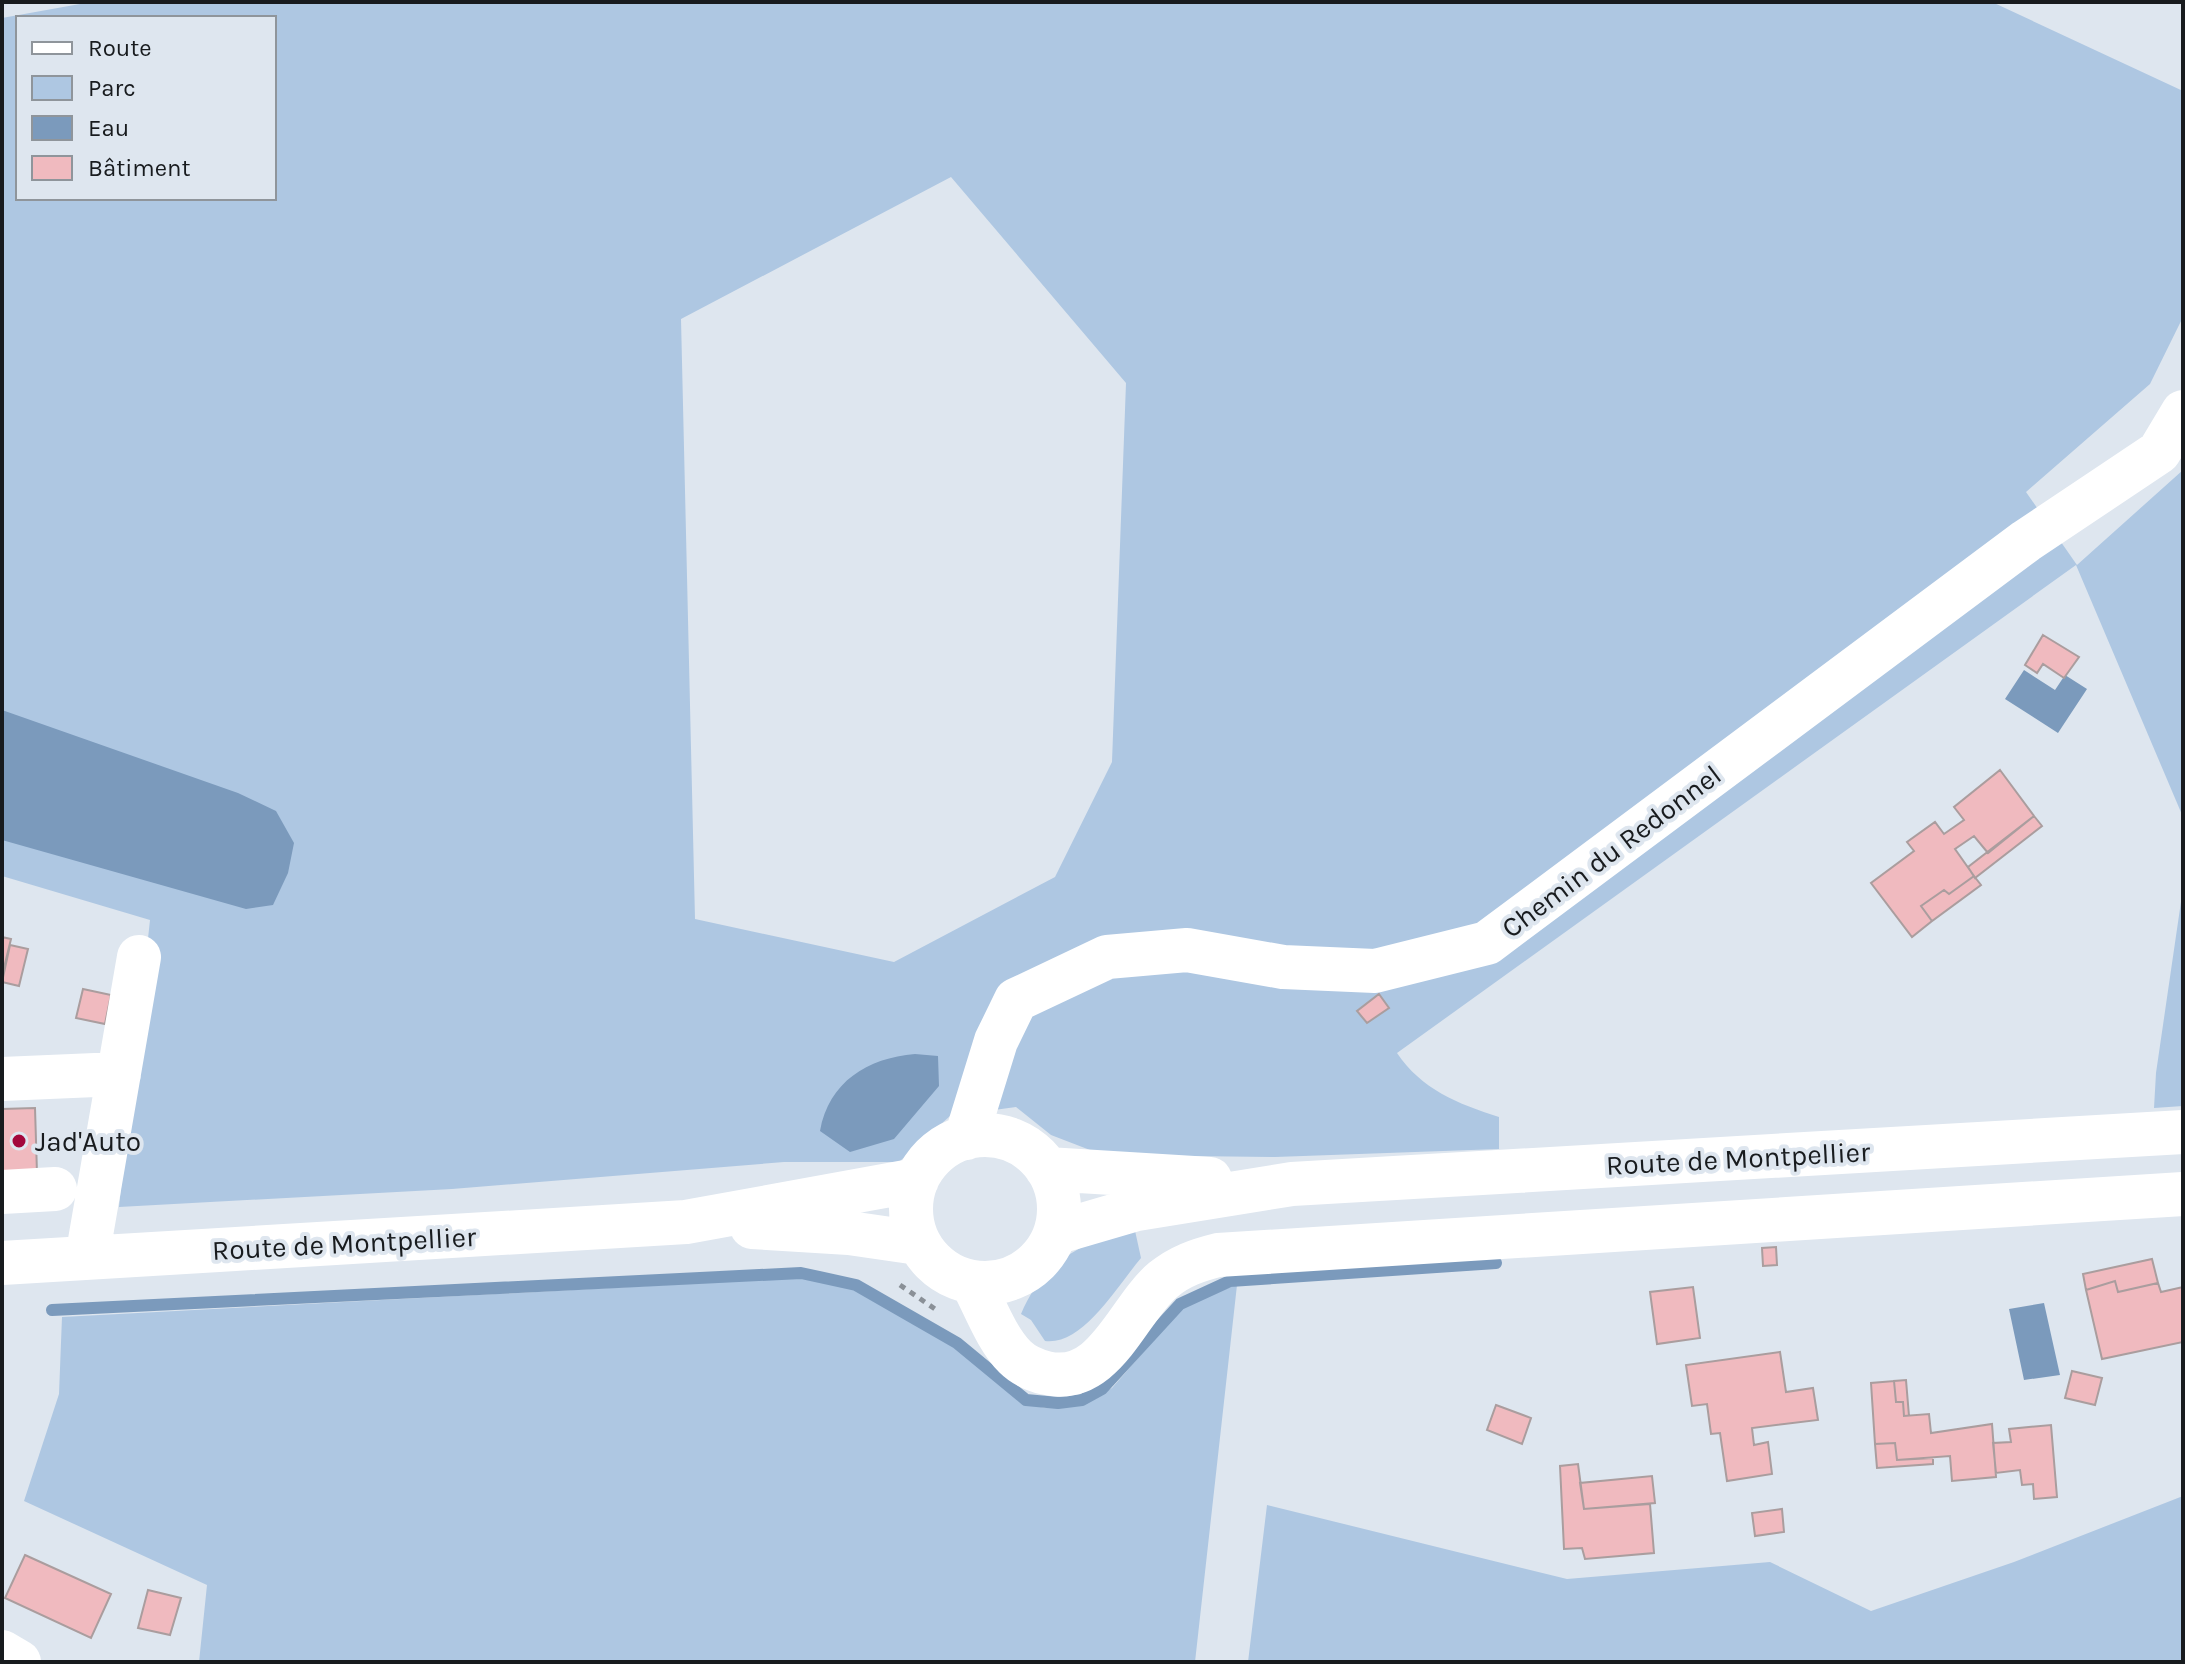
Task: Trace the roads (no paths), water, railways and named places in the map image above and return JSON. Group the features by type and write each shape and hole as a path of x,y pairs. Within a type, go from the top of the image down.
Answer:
{"street":[{"name":"Chemin du Redonnel","path":"984,1138 985,1078 996,1041 1016,1000 1107,957 1187,950 1283,967 1375,971 1487,943 2026,541 2159,452 2183,412"},
{"path":"87,1258 139,957"},
{"path":"2,1079 119,1074"},
{"name":"Route de Montpellier","path":"1055,1233 1137,1209 1292,1184 2183,1132"},
{"path":"984,1138 1034,1155 1047,1169 1058,1200 1055,1233 1046,1252 993,1280 941,1268 918,1243 911,1211 917,1180 937,1153 984,1138"},
{"name":"Route de Montpellier","path":"1047,1169 1292,1184"},
{"name":"Route de Montpellier","path":"2,1263 686,1222 917,1180"},
{"path":"2,1192 55,1189"},
{"path":"993,1280 997,1329 1013,1355 1031,1370 1056,1375 1080,1372 1101,1357 1162,1281 1190,1262 1218,1255 2183,1194"},
{"name":"Route de Montpellier","path":"686,1222 849,1233 918,1243"},
{"path":"2,1652 19,1662"}],"water":[{"path":"2024,670 2055,690 2065,675 2087,689 2058,733 2005,699"},
{"path":"2,710 238,793 276,811 294,843 288,873 273,905 246,909 2,840"},
{"path":"915,1054 938,1056 939,1086 894,1139 850,1152 820,1131 832,1099 853,1076 881,1061"},
{"path":"2044,1303 2060,1375 2024,1380 2009,1309"}],"waterway":[{"path":"52,1310 801,1273 856,1285 957,1343 1026,1400 1058,1403 1082,1400 1102,1389 1180,1304 1230,1281 1496,1263"}],"place":[{"name":"Jad'Auto","path":"19,1141"}]}
